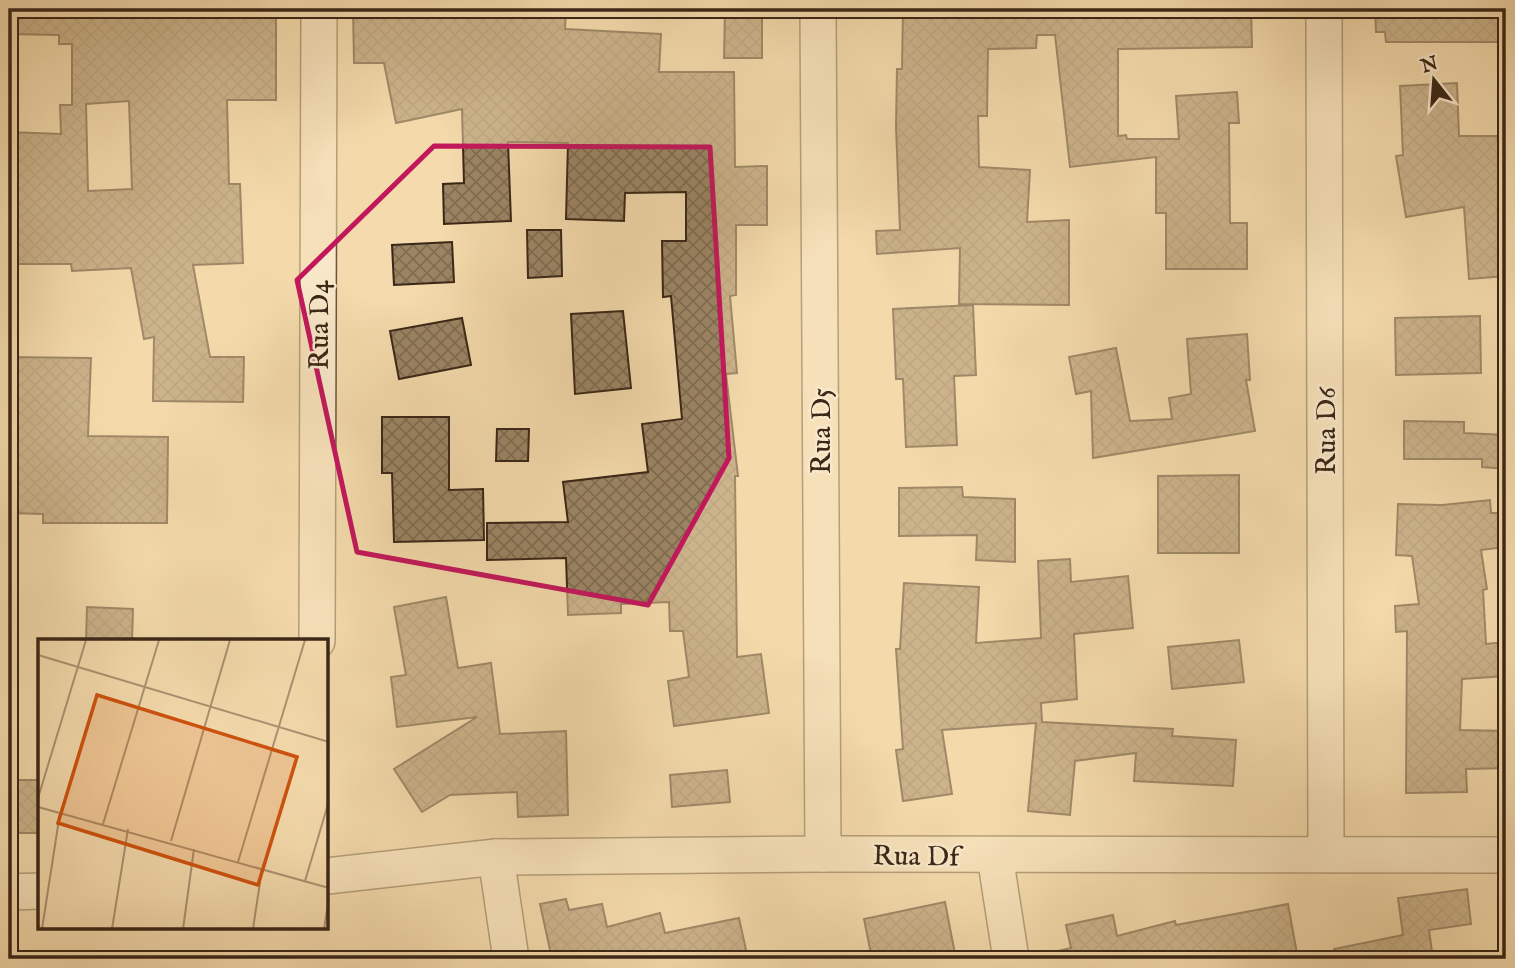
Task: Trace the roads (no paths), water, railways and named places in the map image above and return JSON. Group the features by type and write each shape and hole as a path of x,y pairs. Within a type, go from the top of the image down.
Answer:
{"street":[{"name":"Rua D4","path":"317,639 319,9"},
{"name":"Rua D5","path":"818,9 823,854"},
{"name":"Rua D6","path":"1324,9 1326,854"},
{"name":"Rua Df","path":"329,876 496,857 823,854 1506,855"},
{"path":"995,856 1011,959"},
{"path":"496,857 511,959"},
{"path":"9,892 38,891"}]}
